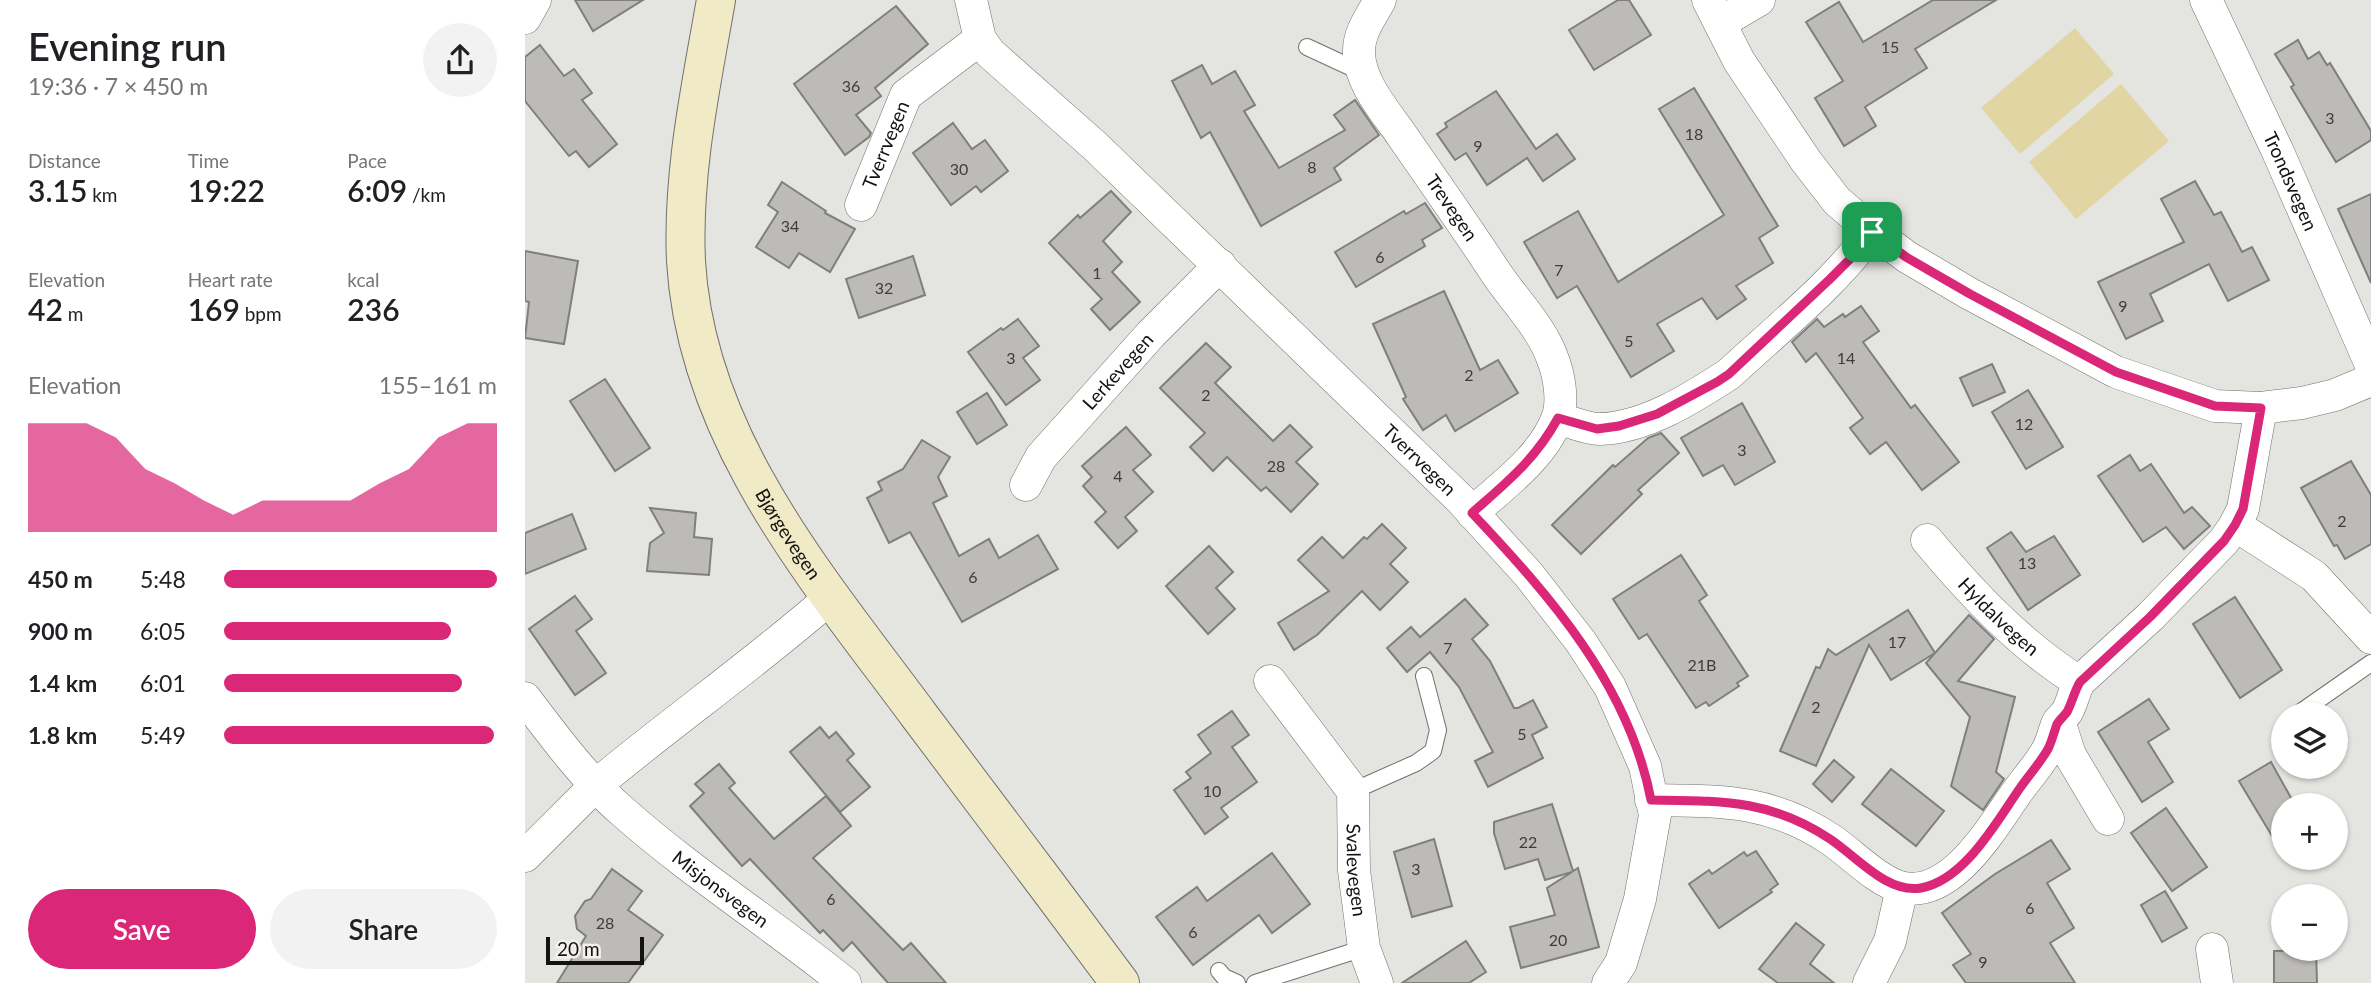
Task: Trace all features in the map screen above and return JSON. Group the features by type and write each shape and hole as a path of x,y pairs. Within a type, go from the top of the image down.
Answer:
{"street":[{"path":"525,18 535,0"},
{"name":"Bjørgevegen","path":"716,0 687,183 686,262 692,306 708,376 739,449 771,510 831,597 1120,983"},
{"path":"971,0 980,40"},
{"name":"Trevegen","path":"1380,0 1360,35 1361,72 1541,337 1552,357 1557,375 1560,396 1558,418"},
{"path":"1759,0 1714,11 1739,61 1806,161 1837,201 1906,257 2116,372 2215,406 2261,408 2302,403 2335,396 2371,380"},
{"name":"Trondsvegen","path":"2206,0 2278,152 2371,365"},
{"name":"Tverrvegen","path":"861,205 906,95 980,40 990,53 1095,146 1220,265 1460,499 1529,575 1581,642 1610,687 1645,766 1655,815 1640,899 1621,963 1608,983"},
{"path":"1472,513 1528,462 1544,443 1558,418 1597,429 1619,426 1657,414 1729,374 1830,279 1859,250 1872,232"},
{"name":"Lerkevegen","path":"1026,485 1041,457 1151,334 1220,265"},
{"path":"1651,800 1714,800 1767,810 1828,837 1887,882 1902,888 1921,888 1937,882 1960,867 1978,847 2048,749 2059,721 2068,710 2073,693 2080,682 2150,617 2224,541 2235,525 2243,509 2261,408"},
{"path":"2235,525 2314,576 2371,638"},
{"name":"Hyldalvegen","path":"1927,540 1955,574 2007,627 2045,661 2080,682"},
{"path":"525,856 587,794 601,790 601,781 779,642 831,597"},
{"path":"1270,681 1353,791"},
{"name":"Misjonsvegen","path":"525,698 620,810 845,983"},
{"path":"2059,721 2070,755 2109,819"},
{"name":"Svalevegen","path":"1353,791 1354,870 1364,948 1377,983"},
{"path":"1869,983 1890,941 1902,888"},
{"path":"2212,949 2217,983"}],"lane":[{"path":"1307,47 1361,72"},
{"path":"2315,702 2371,663"},
{"path":"1353,791 1416,762 1433,751 1438,730 1424,676"},
{"path":"1255,983 1364,948"},
{"path":"1219,971 1224,977 1237,983"}],"shaded area":[{"path":"2075,28 2114,74 2020,154 1981,108"},
{"path":"2121,84 2169,141 2076,219 2029,162"}],"building":[{"path":"575,0 643,0 593,31"},
{"path":"1618,0 1629,0 1651,35 1594,70 1569,30"},
{"path":"1933,0 1996,0 1915,49 1927,68 1865,107 1876,126 1844,146 1815,98 1843,81 1806,22 1839,2 1863,42"},
{"path":"896,6 928,44 875,88 881,96 856,115 871,133 845,155 794,84"},
{"path":"2298,40 2308,59 2319,52 2327,65 2330,63 2371,131 2371,140 2336,162 2291,87 2294,85 2275,54"},
{"path":"540,45 564,76 574,69 592,93 582,100 617,144 589,167 576,151 569,156 525,101 525,57"},
{"path":"1202,65 1212,84 1235,71 1255,105 1244,111 1279,168 1345,130 1334,115 1355,100 1379,135 1334,168 1341,180 1261,226 1210,132 1201,138 1172,81"},
{"path":"1694,88 1778,226 1759,238 1773,263 1736,286 1746,299 1717,319 1702,298 1657,324 1674,351 1631,377 1577,286 1557,298 1524,242 1578,211 1618,282 1724,215 1659,109"},
{"path":"1496,91 1536,149 1557,134 1575,159 1543,181 1527,158 1487,185 1466,153 1455,160 1437,134 1447,127 1445,123"},
{"path":"953,123 972,149 985,140 1008,171 981,192 976,186 951,205 913,153"},
{"path":"2195,181 2214,215 2221,212 2242,252 2252,247 2269,280 2228,301 2209,264 2150,294 2163,321 2126,339 2098,282 2184,242 2161,199"},
{"path":"782,182 826,211 825,213 855,229 830,272 799,253 789,268 756,247 778,212 768,205"},
{"path":"1111,191 1131,212 1103,241 1122,262 1112,272 1140,302 1110,330 1091,309 1102,299 1049,243 1078,215 1080,218"},
{"path":"2371,194 2371,283 2338,209"},
{"path":"1425,203 1442,228 1422,240 1425,246 1356,287 1335,252 1404,211 1406,214"},
{"path":"525,251 578,261 564,344 525,338 529,302 525,301"},
{"path":"913,256 925,295 859,318 846,279"},
{"path":"1444,291 1480,370 1498,360 1518,393 1455,431 1446,415 1423,430 1403,399 1406,397 1373,324"},
{"path":"1861,306 1879,331 1863,342 1911,408 1915,405 1959,462 1922,490 1886,442 1870,454 1850,428 1863,418 1816,353 1806,362 1792,342 1817,319 1824,327"},
{"path":"1018,319 1039,346 1023,358 1040,380 1006,405 968,352"},
{"path":"1206,343 1231,367 1215,383 1273,441 1290,425 1312,447 1296,462 1318,484 1291,512 1266,487 1261,491 1227,457 1213,471 1190,447 1205,433 1160,388"},
{"path":"1992,364 2005,392 1973,406 1960,378"},
{"path":"605,379 650,448 615,471 570,401"},
{"path":"2028,390 2063,447 2026,469 1992,412"},
{"path":"987,393 1007,425 977,444 957,412"},
{"path":"1742,403 1775,462 1735,485 1723,465 1703,476 1681,438"},
{"path":"1126,427 1151,455 1133,470 1153,492 1125,517 1137,531 1118,548 1095,522 1106,512 1083,486 1092,477 1082,466"},
{"path":"1661,433 1679,453 1638,490 1642,494 1581,554 1552,525 1613,465 1615,467 1648,438"},
{"path":"922,440 950,457 938,477 947,496 933,503 959,556 989,539 999,558 1038,535 1058,569 962,622 910,532 889,543 867,498 882,490 878,482 903,469"},
{"path":"2130,455 2140,471 2151,464 2184,513 2192,507 2210,526 2184,549 2166,527 2143,542 2098,476"},
{"path":"2351,461 2371,495 2371,544 2345,559 2337,545 2334,546 2301,488"},
{"path":"650,508 696,513 694,537 712,539 709,575 647,571 650,543 664,533"},
{"path":"572,514 586,549 525,574 525,533"},
{"path":"1382,524 1406,548 1390,564 1408,582 1380,610 1362,591 1317,635 1294,650 1278,623 1329,591 1298,560 1322,537 1343,558"},
{"path":"2011,532 2026,552 2054,536 2080,575 2028,610 1987,548"},
{"path":"1209,546 1233,572 1216,588 1235,609 1208,634 1166,586"},
{"path":"1681,555 1707,595 1699,601 1748,676 1737,683 1739,686 1709,706 1706,702 1696,708 1647,634 1639,639 1613,599"},
{"path":"575,596 592,619 576,631 606,673 575,695 529,629"},
{"path":"2235,597 2282,670 2240,698 2193,624"},
{"path":"1465,599 1488,625 1472,639 1490,661 1514,708 1533,700 1547,727 1532,735 1543,758 1488,787 1475,761 1493,752 1459,687 1430,652 1407,672 1387,648 1411,627 1420,637"},
{"path":"1908,610 1935,653 1891,680 1869,645 1816,766 1780,751 1816,667 1820,668 1828,649 1836,655"},
{"path":"1969,615 1994,639 1958,681 2015,697 1996,772 2004,779 1983,810 1951,786 1970,717 1926,663"},
{"path":"2149,699 2169,729 2148,742 2173,782 2142,802 2098,732"},
{"path":"1232,711 1249,735 1232,747 1257,782 1221,808 1228,817 1205,834 1174,790 1191,778 1186,772 1211,753 1198,735"},
{"path":"820,727 829,738 836,732 854,754 847,760 870,787 840,812 790,752"},
{"path":"1834,760 1854,777 1832,802 1813,784"},
{"path":"2271,762 2271,779 2280,779 2288,793 2271,793 2271,834 2239,781"},
{"path":"719,764 735,783 729,788 774,839 826,796 851,826 813,858 903,950 911,943 946,983 888,983 852,942 843,951 823,930 820,933 750,859 742,866 690,806 704,793 695,784"},
{"path":"1891,769 1944,811 1916,846 1862,804"},
{"path":"1552,804 1573,871 1578,868 1599,947 1521,968 1510,927 1555,915 1547,888 1572,872 1545,880 1538,859 1505,869 1494,833 1494,822"},
{"path":"2166,808 2207,867 2172,891 2131,833"},
{"path":"1434,839 1452,906 1412,917 1394,852"},
{"path":"2051,840 2070,869 2047,883 2074,928 2050,943 2075,983 1966,983 1953,965 1971,954 1942,913 1995,874"},
{"path":"1756,851 1778,884 1770,890 1772,892 1719,928 1689,884 1709,870 1712,874 1744,852 1747,856"},
{"path":"1272,853 1310,904 1272,933 1259,915 1193,965 1156,917 1197,887 1207,901"},
{"path":"612,869 642,891 628,910 663,935 628,983 557,983 586,936 577,929 575,916"},
{"path":"2165,891 2187,928 2162,942 2141,905"},
{"path":"1796,923 1824,945 1810,964 1834,983 1778,983 1759,969"},
{"path":"1466,941 1486,972 1469,983 1402,983"},
{"path":"2274,961 2316,961 2317,983 2274,983"}],"route":[{"path":"1872,232 1906,257 1970,294 2116,372 2215,406 2261,408 2243,509 2224,541 2150,617 2080,682 2073,693 2068,710 2059,721 2048,749 1978,847 1960,867 1937,882 1921,888 1902,888 1887,882 1828,837 1767,810 1714,800 1651,800 1645,766 1610,687 1581,642 1529,575 1472,513 1528,462 1544,443 1558,418 1597,429 1619,426 1657,414 1729,374 1830,279 1859,250 1872,232"}]}
